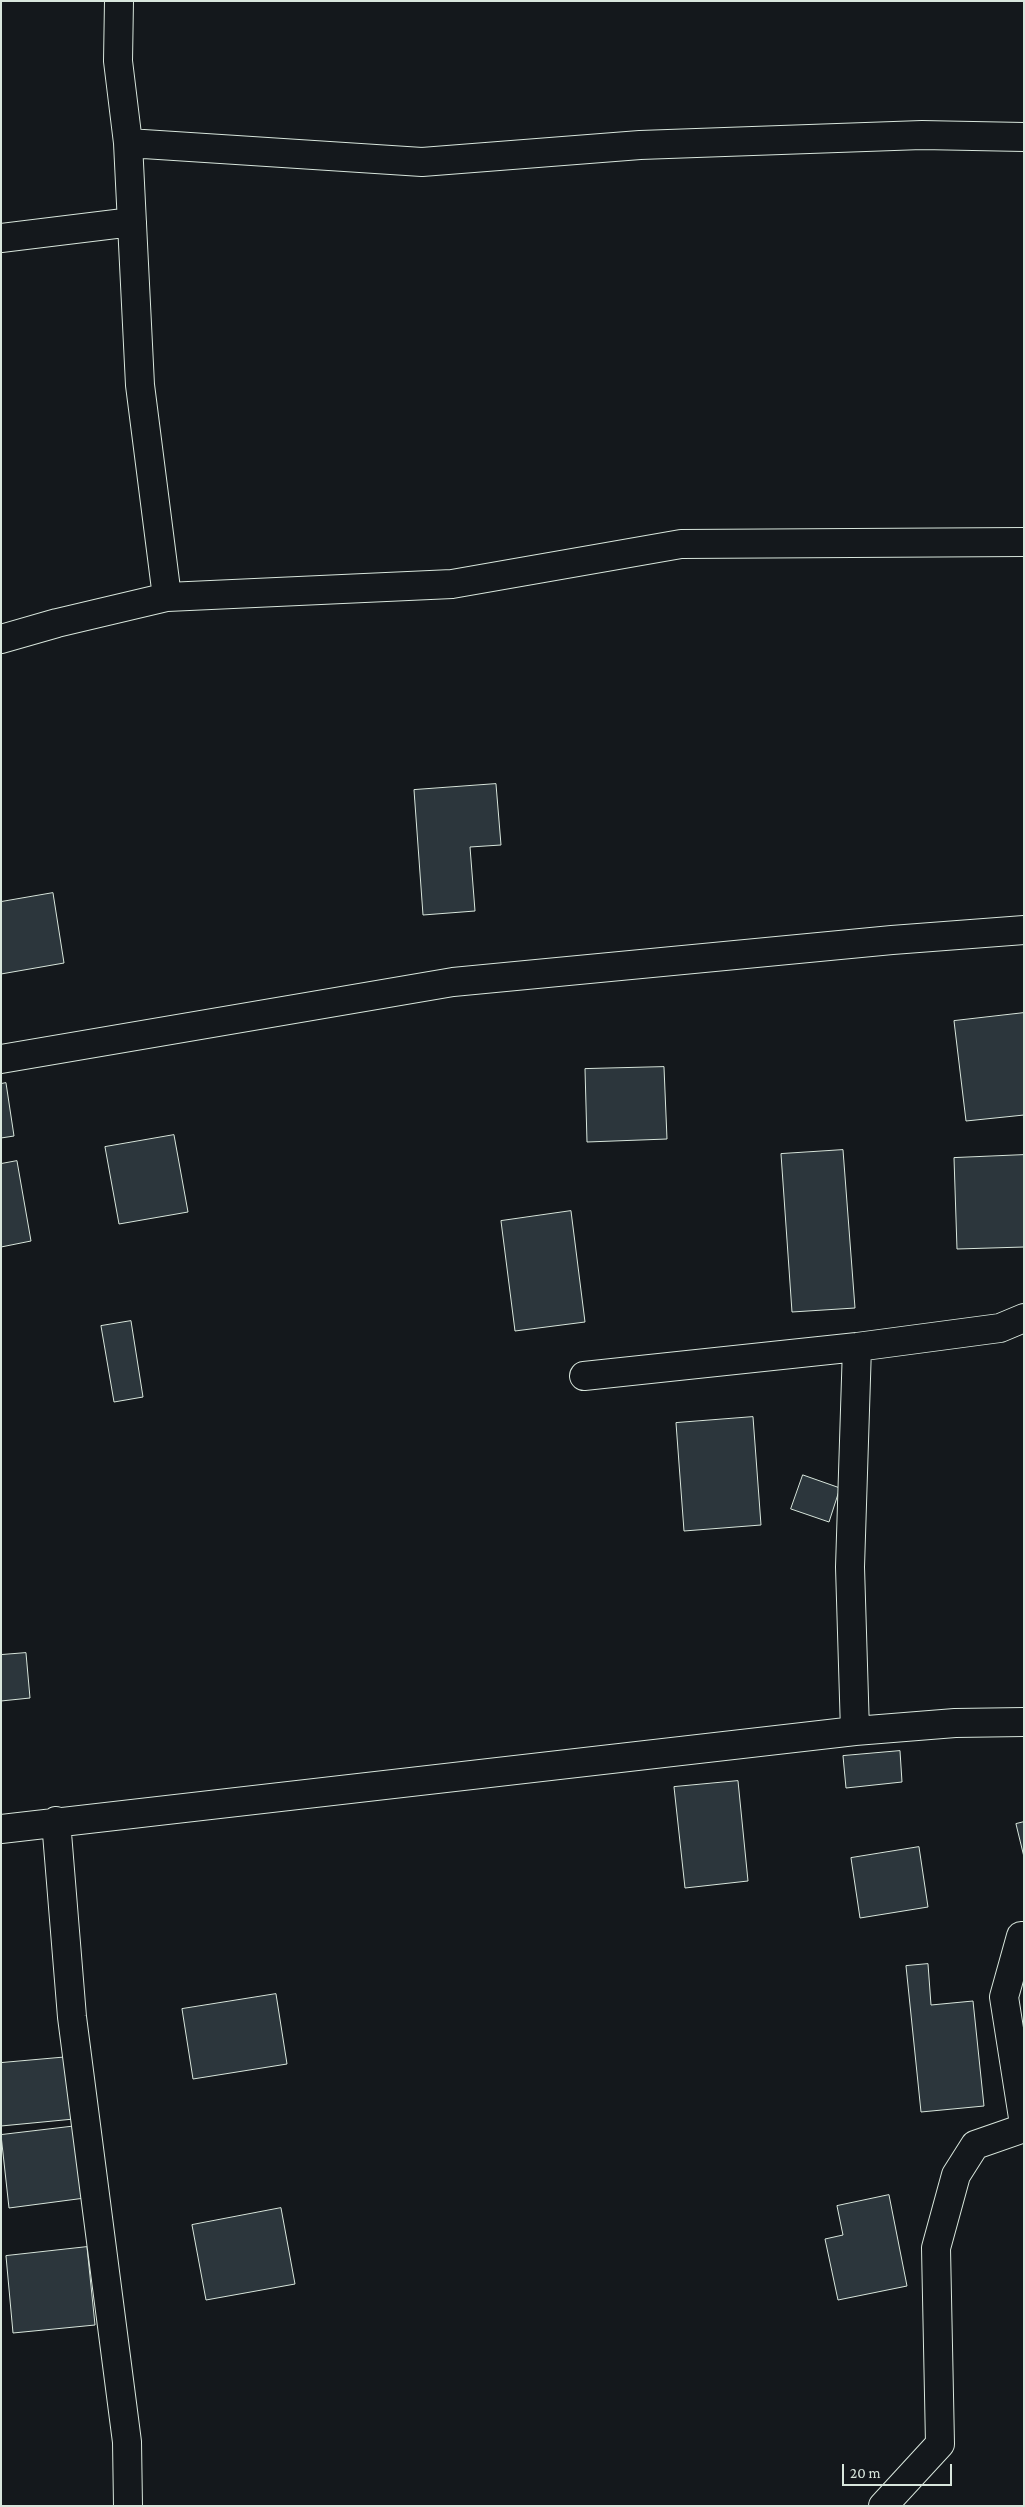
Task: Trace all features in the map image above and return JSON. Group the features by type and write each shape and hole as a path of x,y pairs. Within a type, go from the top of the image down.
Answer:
{"street":[{"path":"119,1 118,61 128,143 140,386 167,597"},
{"path":"128,143 422,162 640,145 922,135 1024,136"},
{"path":"1,238 132,222"},
{"path":"1,639 57,623 167,597 452,584 681,544 1024,542"},
{"path":"1,1060 453,982 883,940 1024,930"},
{"path":"584,1376 858,1347 1000,1328 1024,1318"},
{"path":"855,1731 850,1567 858,1347"},
{"path":"1,1829 855,1731 955,1723 1024,1722"},
{"path":"56,1822 72,2017 127,2442 128,2506"},
{"path":"1024,1936 1021,1936 1004,1998 1024,2124"},
{"path":"883,2506 940,2444 936,2248 956,2175 974,2145 1024,2128"}],"building":[{"path":"496,784 501,845 470,847 475,911 423,915 414,790"},
{"path":"53,893 64,963 1,974 1,902"},
{"path":"1024,1013 1024,1115 966,1121 954,1021"},
{"path":"664,1067 667,1139 587,1142 585,1069"},
{"path":"6,1083 14,1136 1,1138 1,1084"},
{"path":"174,1135 188,1212 119,1224 105,1147"},
{"path":"843,1150 855,1308 792,1312 781,1154"},
{"path":"1024,1155 1024,1247 957,1249 954,1158"},
{"path":"17,1161 31,1241 1,1247 1,1164"},
{"path":"571,1211 585,1322 515,1331 501,1221"},
{"path":"131,1321 143,1397 114,1402 101,1326"},
{"path":"753,1417 761,1525 684,1531 676,1423"},
{"path":"803,1475 840,1488 829,1522 791,1509"},
{"path":"26,1653 30,1698 1,1701 1,1655"},
{"path":"900,1751 902,1782 846,1788 843,1756"},
{"path":"738,1781 748,1881 685,1888 674,1787"},
{"path":"1024,1822 1024,1857 1016,1824"},
{"path":"919,1847 928,1907 860,1918 851,1858"},
{"path":"928,1964 931,2005 973,2001 984,2106 921,2112 906,1966"},
{"path":"276,1994 287,2064 193,2079 182,2009"},
{"path":"69,2057 74,2119 1,2126 1,2063"},
{"path":"77,2126 85,2198 9,2208 1,2135"},
{"path":"889,2195 907,2286 838,2300 825,2239 843,2235 837,2206"},
{"path":"281,2208 295,2284 206,2300 192,2225"},
{"path":"87,2247 95,2325 13,2333 6,2256"}]}
